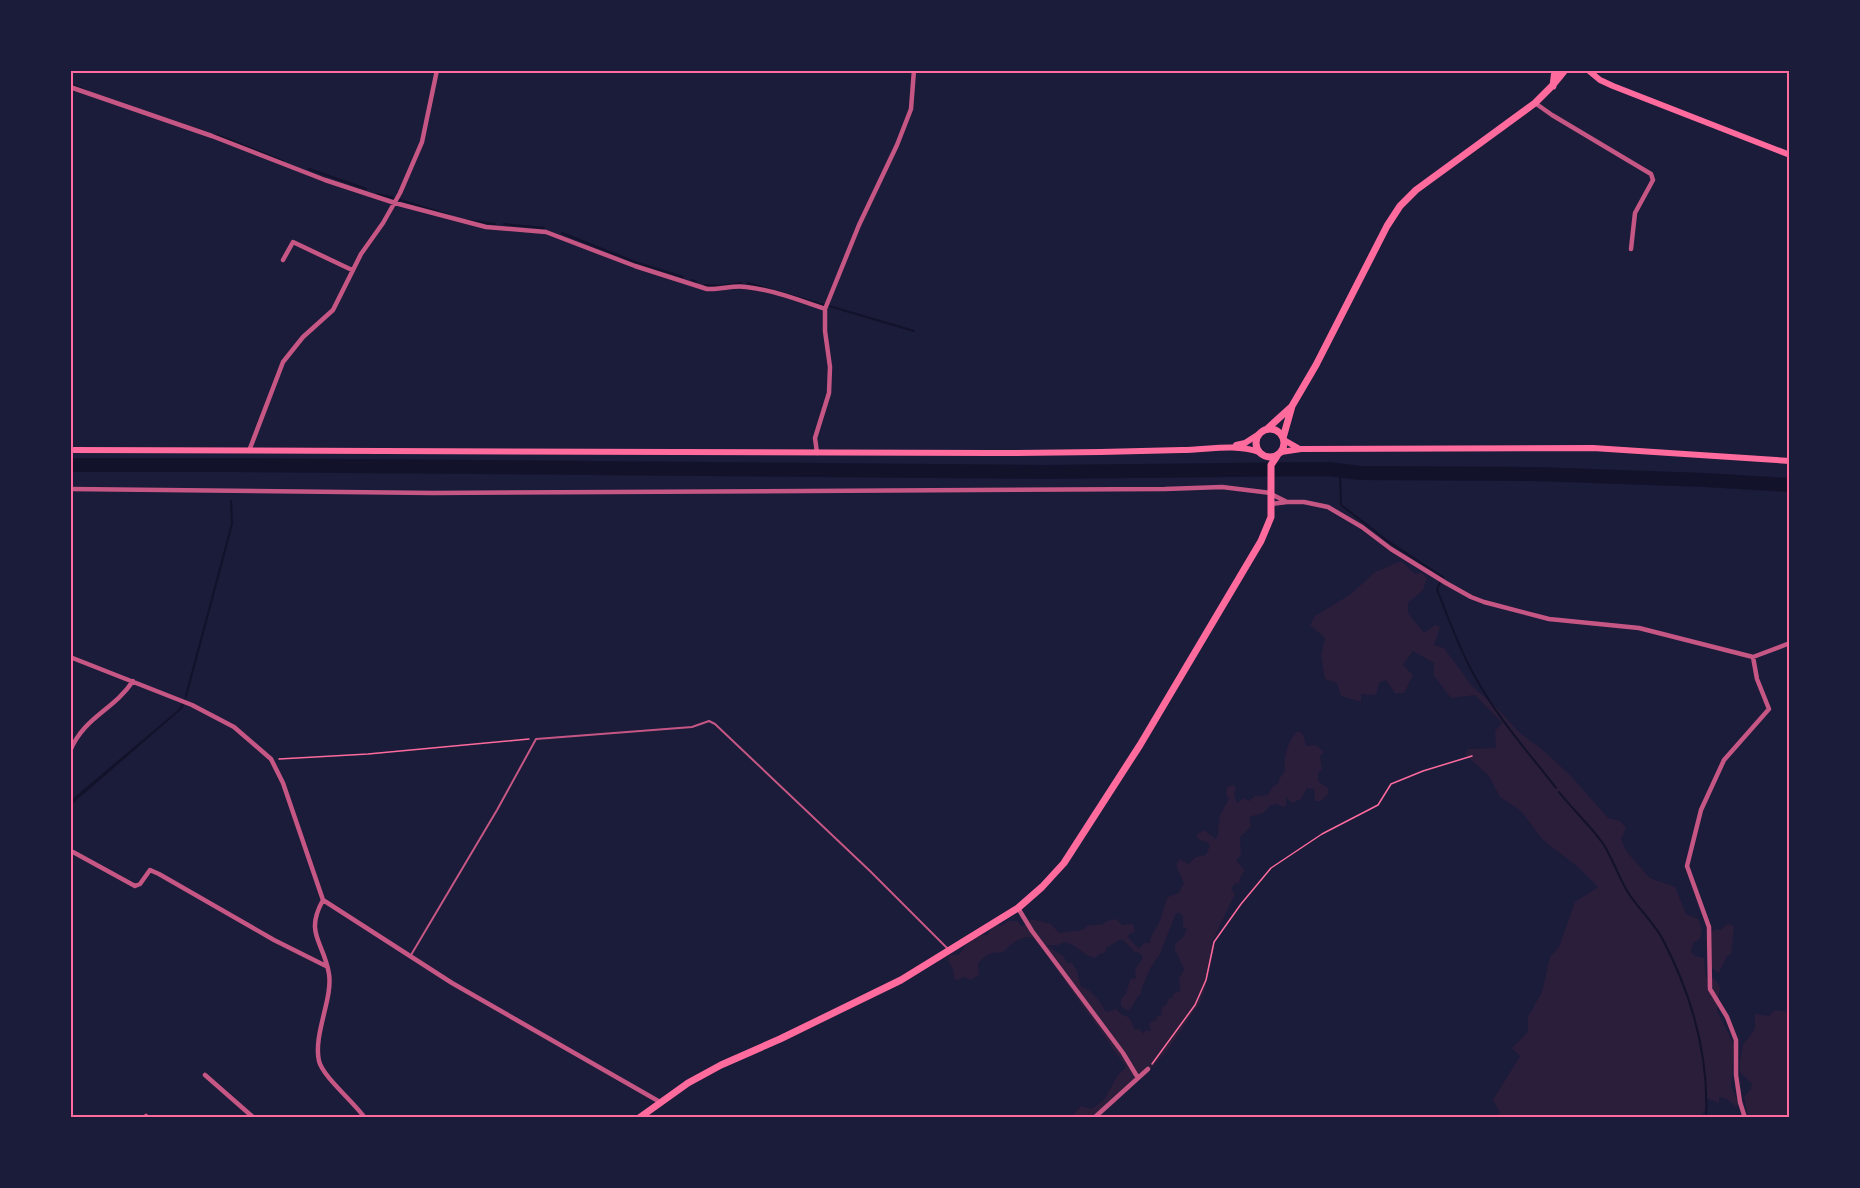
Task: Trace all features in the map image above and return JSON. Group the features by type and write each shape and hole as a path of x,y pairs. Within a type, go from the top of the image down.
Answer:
{"main road":[{"path":"1552,86 1555,70"},
{"path":"639,1118 688,1083 721,1065 884,989 949,950 1018,908 1064,863 1140,745 1261,541 1269,523 1271,465 1279,454 1292,406 1316,365 1387,226 1400,206 1416,190 1535,103 1565,70"},
{"path":"1588,70 1600,80 1790,155"},
{"path":"1595,70 1621,88"},
{"path":"1230,447 1245,443 1267,429 1292,406"},
{"path":"1267,429 1275,429 1284,439 1295,447 1301,448 1593,448 1790,461"},
{"path":"1259,434 1256,441 1261,454 1271,465"},
{"path":"70,450 817,453 1058,452 1230,447 1246,448 1261,454 1279,454 1301,448"}],"street":[{"path":"249,451 283,362 303,337 333,310 352,270 395,203 422,142 437,70"},
{"path":"817,453 815,438 829,393 830,367 825,331 825,309 859,225 897,145 911,109 914,70"},
{"path":"70,87 225,140 325,180 395,203 486,227 546,232 635,266 707,289 743,286 791,297 825,309"},
{"path":"1535,103 1651,174 1653,180 1635,213 1630,249"},
{"path":"283,260 293,242 352,270"},
{"path":"70,489 445,493 1208,487 1271,492 1287,502"},
{"path":"1271,504 1304,502 1328,507 1362,527 1391,549 1446,584 1484,602 1549,620 1639,628 1753,657 1790,644"},
{"path":"70,657 192,705 234,727 271,759 283,783 323,900 452,982 660,1102"},
{"path":"1745,1118 1736,1075 1736,1040 1727,1017 1710,989 1708,927 1687,866 1701,810 1724,760 1769,709 1757,679 1753,657"},
{"path":"70,751 85,725 117,700 133,681"},
{"path":"72,852 135,886 140,885 150,870 159,873 274,940 326,966"},
{"path":"323,900 315,914 313,924 329,975 319,1042 319,1062 326,1074 365,1118"},
{"path":"1018,908 1032,931 1123,1053 1138,1078"},
{"path":"1094,1118 1148,1069"},
{"path":"205,1075 254,1118"}],"lane":[{"path":"411,955 497,810 536,738 693,727 712,721 870,871 949,950"}],"path":[{"path":"271,759 368,754 536,738"},
{"path":"1148,1069 1195,1005 1206,980 1214,942 1271,868 1322,834 1378,805 1390,784 1472,756"}],"shaded area":[{"path":"1401,561 1415,574 1422,573 1427,578 1423,590 1408,603 1408,613 1424,633 1435,625 1440,627 1434,645 1444,648 1472,686 1520,733 1571,776 1608,818 1620,821 1626,828 1621,839 1627,852 1650,878 1675,887 1686,914 1698,919 1702,929 1700,939 1693,943 1691,952 1695,956 1704,958 1706,978 1715,979 1720,987 1717,1010 1734,1045 1731,1086 1739,1104 1736,1107 1727,1099 1719,1097 1719,1103 1706,1098 1707,1108 1700,1117 1493,1117 1500,1113 1493,1100 1520,1056 1512,1048 1528,1032 1528,1017 1542,992 1550,957 1559,947 1575,902 1598,887 1578,867 1543,840 1521,811 1500,797 1489,776 1465,754 1468,749 1496,748 1495,731 1502,723 1475,695 1451,698 1434,676 1434,663 1413,651 1403,665 1413,675 1404,693 1395,693 1386,680 1379,683 1376,695 1361,694 1361,702 1341,696 1337,683 1325,679 1321,655 1325,638 1310,625 1315,616 1351,594 1375,572"},
{"path":"186,696 183,708 71,805 70,801 178,710"},
{"path":"1298,731 1303,734 1306,746 1316,745 1324,752 1320,756 1322,770 1318,773 1318,781 1328,788 1328,794 1321,801 1315,801 1314,789 1307,788 1301,799 1292,803 1286,797 1286,806 1271,805 1263,813 1249,817 1251,827 1240,837 1241,856 1236,860 1245,871 1239,884 1235,883 1231,889 1235,894 1211,944 1215,947 1205,990 1199,1004 1167,1051 1144,1076 1096,1117 1071,1117 1081,1106 1091,1109 1102,1101 1126,1067 1045,953 1032,937 1023,938 1002,953 992,953 983,959 978,964 979,975 971,980 963,977 959,980 954,979 948,960 950,955 959,955 971,941 979,936 988,935 990,930 998,924 1001,926 1009,921 1017,921 1022,927 1031,919 1051,924 1059,933 1082,930 1089,925 1102,925 1116,919 1122,925 1133,924 1135,932 1129,934 1128,937 1139,949 1144,943 1150,943 1168,897 1179,893 1184,883 1176,866 1179,859 1189,864 1195,857 1206,855 1210,846 1196,836 1203,830 1216,839 1219,832 1220,815 1229,799 1226,794 1227,787 1234,785 1236,788 1234,795 1237,803 1244,798 1249,801 1255,796 1268,795 1273,786 1279,783 1285,771 1287,750","holes":["1176,913 1183,916 1183,927 1187,929 1183,937 1175,944 1175,950 1184,969 1179,979 1180,991 1173,994 1173,998 1169,998 1166,1005 1162,1007 1161,1016 1157,1015 1156,1021 1149,1024 1151,1031 1145,1030 1144,1034 1139,1029 1135,1030 1129,1018 1116,1009 1106,1012 1099,1000 1081,987 1077,971 1072,963 1067,963 1064,957 1046,945 1069,943 1095,958 1105,953 1106,948 1123,940 1135,952 1140,953 1143,958 1135,969 1136,978 1130,980 1126,994 1121,999 1121,1006 1128,1011 1141,993"]},
{"path":"1728,924 1734,926 1731,954 1727,956 1719,973 1709,962 1706,935"},
{"path":"1775,1010 1789,1012 1789,1117 1748,1116 1744,1097 1752,1084 1740,1072 1743,1045 1755,1029 1755,1014 1769,1016"}],"waterway":[{"path":"70,84 87,91"},
{"path":"217,135 283,161"},
{"path":"309,169 366,189"},
{"path":"377,194 394,198"},
{"path":"400,200 449,215"},
{"path":"466,220 495,224"},
{"path":"504,224 544,228"},
{"path":"562,233 635,262 683,277"},
{"path":"692,280 696,282"},
{"path":"705,285 721,286 741,283"},
{"path":"748,283 824,305"},
{"path":"829,306 914,331"},
{"path":"70,465 1046,472 1328,469 1361,473 1535,474 1790,485"},
{"path":"1340,472 1341,505 1389,542 1443,577 1437,589 1474,675 1502,719 1556,788"},
{"path":"186,696 232,524 231,501"},
{"path":"1559,792 1604,845 1629,894 1662,938 1682,980 1701,1048 1706,1118"}]}
